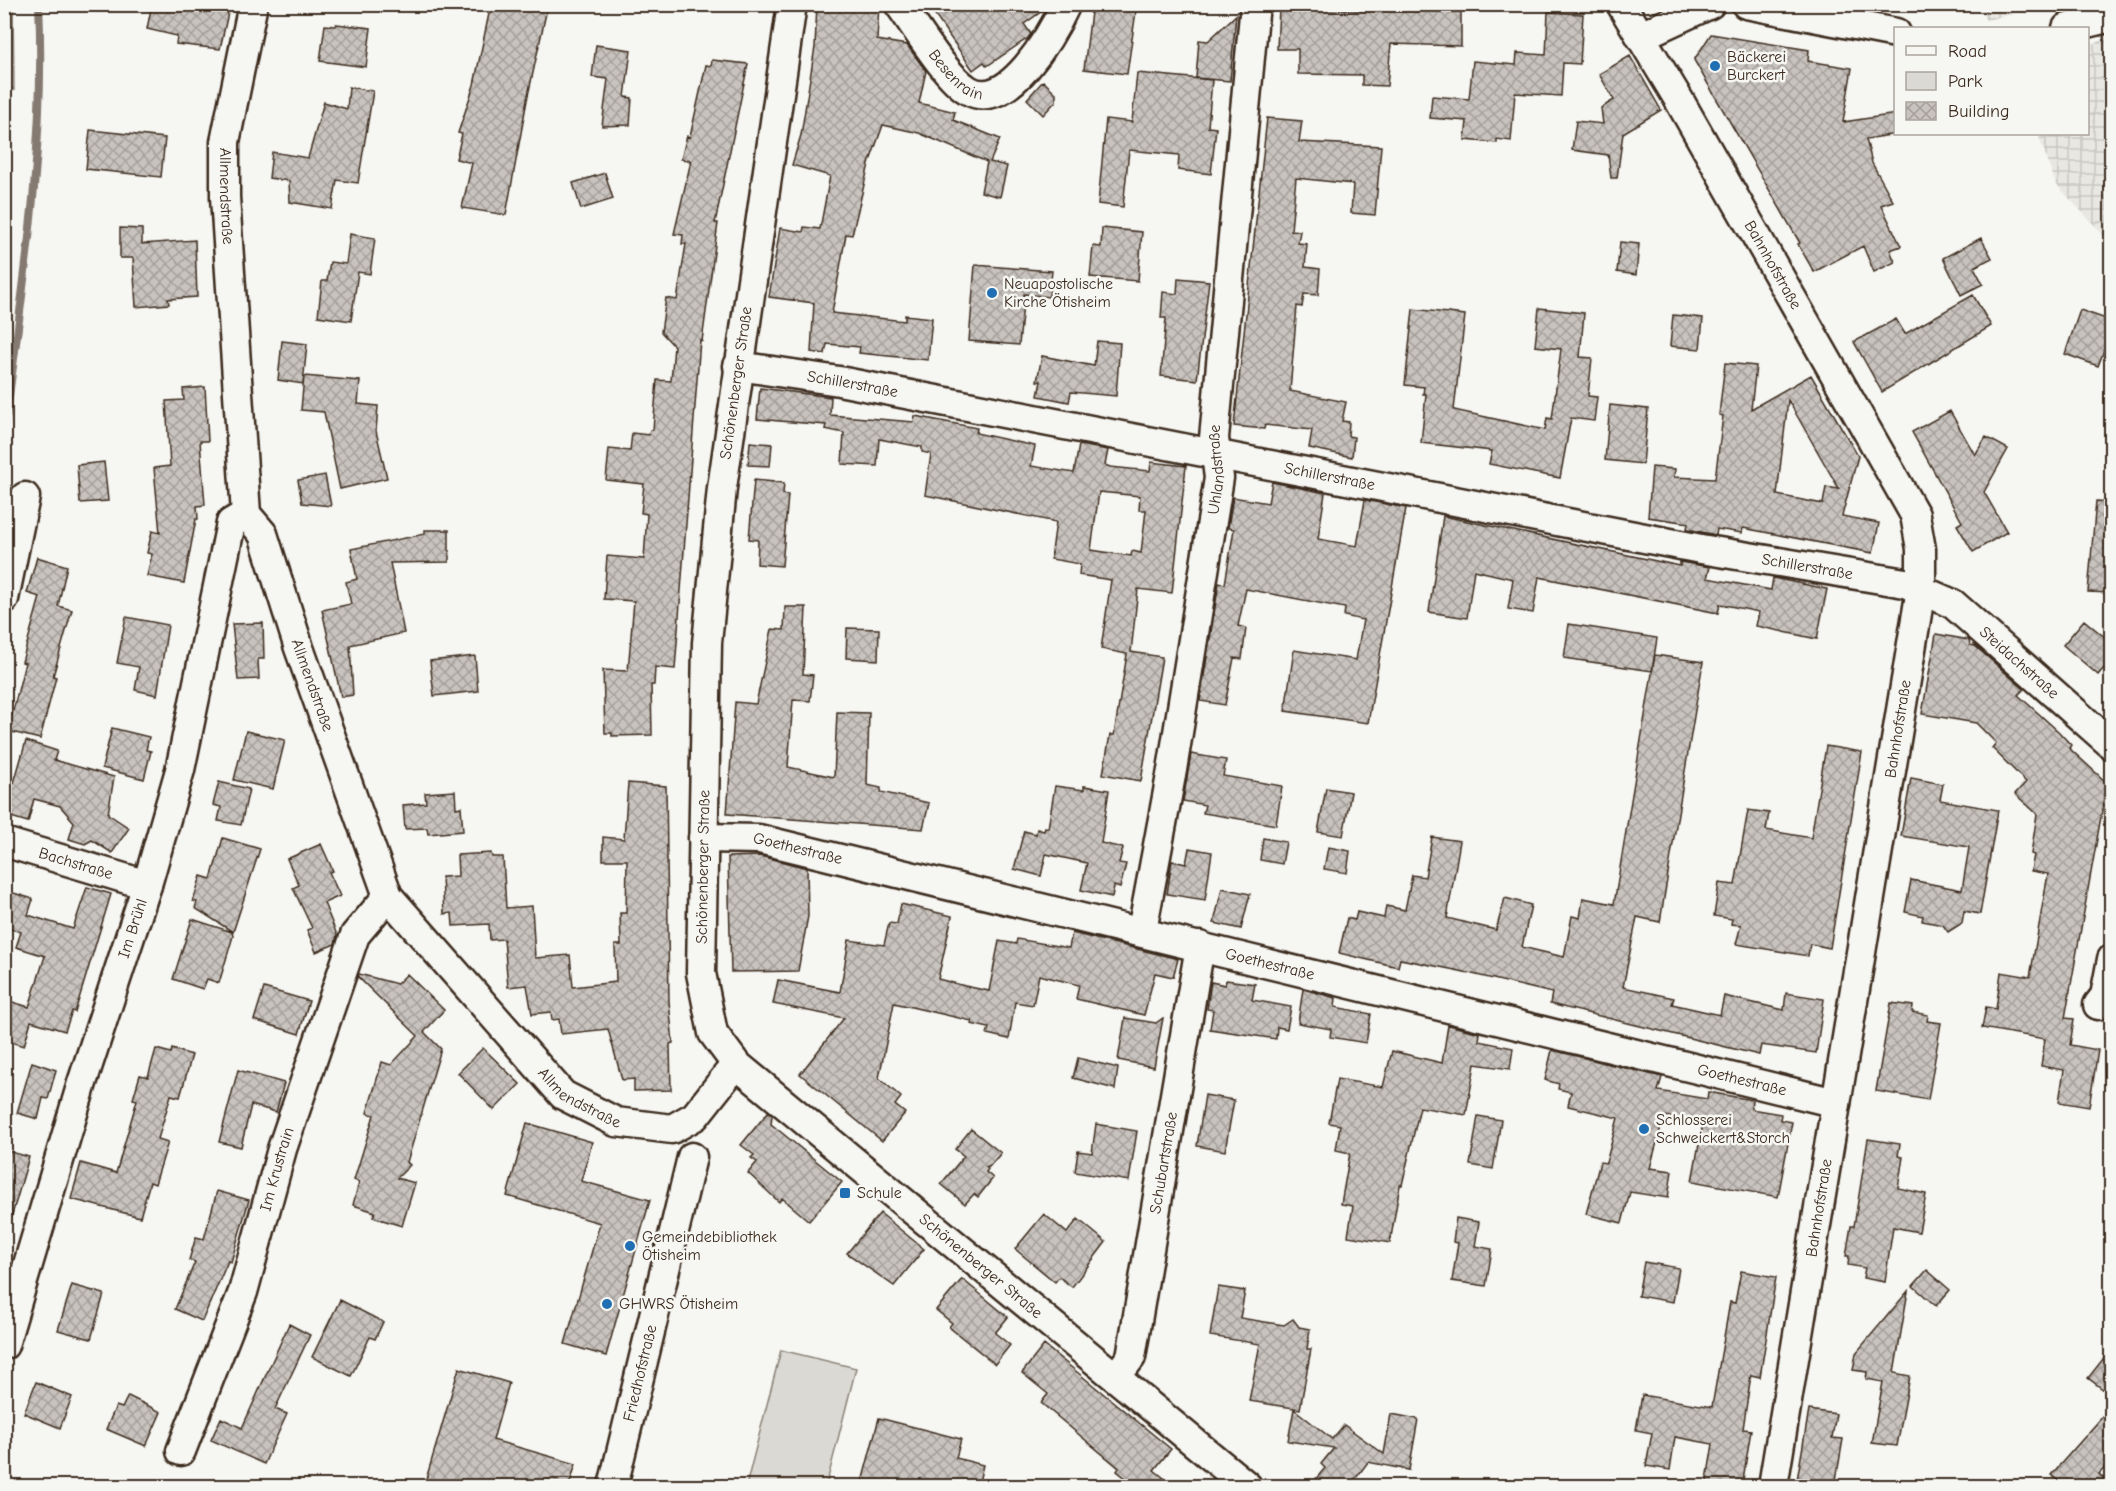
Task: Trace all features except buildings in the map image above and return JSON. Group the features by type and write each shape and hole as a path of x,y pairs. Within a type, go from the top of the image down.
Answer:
{"street":[{"name":"Allmendstraße","path":"254,4 225,142 225,197 246,514 263,534 299,648 388,896 564,1095 616,1122 672,1129 695,1116 736,1064"},
{"name":"Schönenberger Straße","path":"792,4 738,366 722,488 707,643 701,973 713,1033 736,1064 1247,1486"},
{"name":"Besenrain","path":"899,4 953,76 969,91 979,93 1004,87 1024,72 1056,27 1066,4"},
{"name":"Uhlandstraße","path":"1142,931 1172,770 1219,478 1214,438 1255,4"},
{"name":"Bahnhofstraße","path":"1621,4 1915,515 1921,549 1921,589 1773,1486"},
{"path":"1641,36 1710,4"},
{"path":"1746,4 1894,33"},
{"path":"2072,27 2112,18"},
{"name":"Schillerstraße","path":"738,366 839,381 1701,549 1905,583 1921,589"},
{"path":"4,599 25,497"},
{"name":"Im Brühl","path":"4,1345 82,1083 147,885 180,770 231,522 246,514"},
{"name":"Steidachstraße","path":"1921,589 1953,604 2112,745"},
{"name":"Goethestraße","path":"703,838 759,839 1142,931 1836,1103"},
{"name":"Bachstraße","path":"4,842 147,885"},
{"name":"Im Krustrain","path":"181,1451 243,1292 282,1149 355,935 388,896"},
{"name":"Schubartstraße","path":"1116,1377 1131,1357 1200,946"},
{"path":"2098,1005 2105,996 2112,959"},
{"name":"Friedhofstraße","path":"613,1486 692,1157"}],"shaded area":[{"path":"1977,5 2052,5 1986,20"},
{"path":"2112,38 2111,243 2056,184 2038,135 2089,135 2089,45"}],"green space":[{"path":"4,5 13,5 14,90 5,82"},
{"path":"781,1350 856,1368 826,1486 746,1486"}],"waterway":[{"path":"4,435 25,274 36,166 39,112 39,4"}],"place":[{"name":"Bäckerei Burckert","path":"1715,66"},
{"name":"Neuapostolische Kirche Ötisheim","path":"992,293"},
{"name":"Schlosserei Schweickert&Storch","path":"1644,1129"},
{"name":"Schule","path":"845,1193"},
{"name":"Gemeindebibliothek Ötisheim","path":"630,1246"},
{"name":"GHWRS Ötisheim","path":"607,1304"}]}
